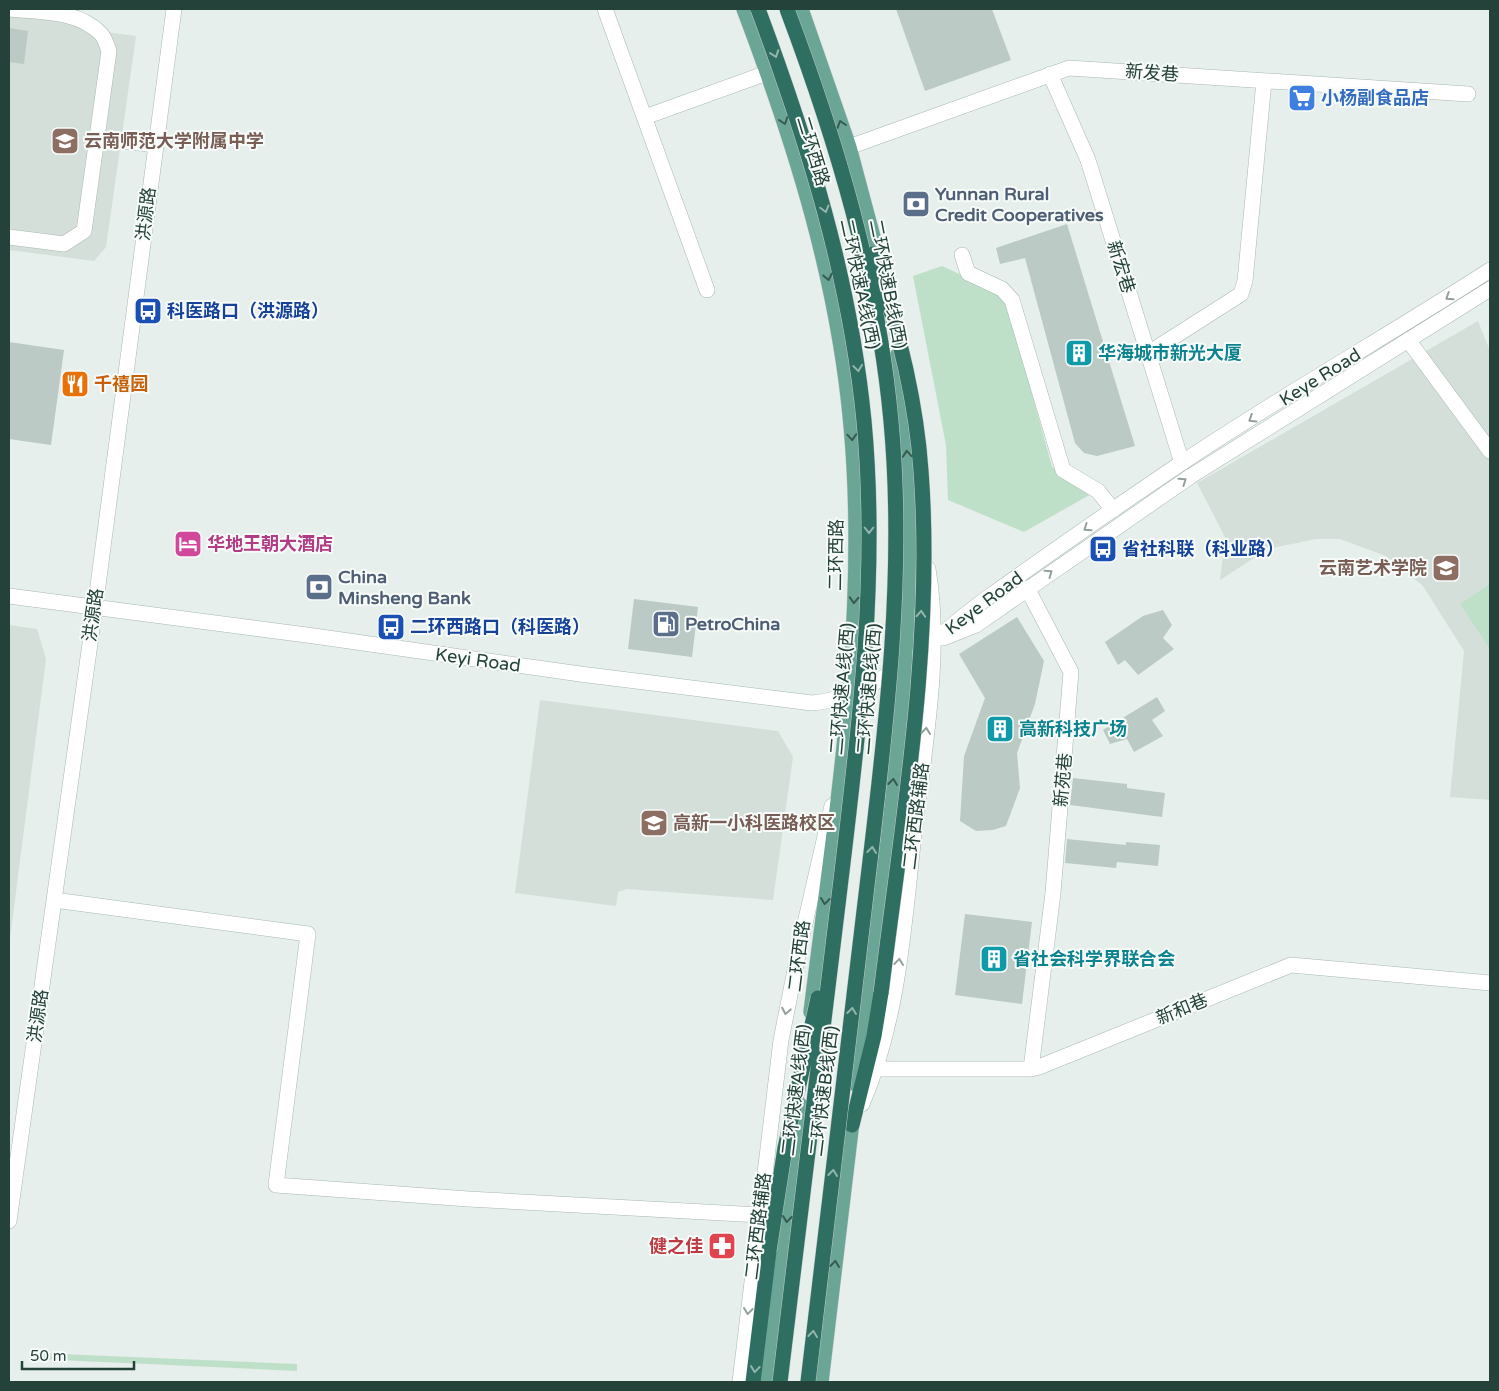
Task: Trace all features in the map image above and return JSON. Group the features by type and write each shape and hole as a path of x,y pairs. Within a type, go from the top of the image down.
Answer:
{"highway":[{"name":"二环快速A线(西)","path":"758,9 800,128 834,243 853,338 864,423 869,522 867,626 858,736 780,1382"},
{"name":"二环快速B线(西)","path":"787,9 846,183 872,289 886,377 895,475 895,594 890,681 880,780 808,1382"},
{"path":"846,183 879,270 900,348 918,438 923,502 922,595 917,674 881,994 870,1054 852,1125"},
{"path":"753,1382 780,1171 838,904"}],"main road":[{"name":"二环西路","path":"744,9 799,168 821,246 845,374 853,450 856,532 854,609 840,776 767,1382"},
{"name":"二环西路","path":"801,9 849,147 880,260 893,331 904,419 909,502 909,587 894,774 821,1382"}],"street":[{"path":"9,9 67,16 88,23 102,35 109,51 84,231 64,244 9,237"},
{"name":"洪源路","path":"9,1221 94,608 174,9"},
{"path":"605,9 707,290"},
{"name":"新发巷","path":"849,147 1069,68 1468,94"},
{"path":"645,118 767,73"},
{"name":"新宏巷","path":"1050,74 1088,160 1182,463"},
{"path":"1147,354 1241,294 1245,281 1264,80"},
{"path":"98,138 155,144"},
{"path":"962,255 968,273 1002,290 1012,300 1063,470 1098,491 1113,510"},
{"name":"Keye Road","path":"933,643 967,612 1182,463 1490,270"},
{"name":"Keye Road","path":"933,643 976,625 1191,476 1490,289"},
{"path":"1408,340 1490,451"},
{"name":"二环西路辅路","path":"852,1125 876,1069 887,1034 895,995 920,785 933,643 934,618 930,581 922,543 909,502"},
{"name":"新苑巷","path":"1028,588 1071,672 1053,893 1031,1069"},
{"name":"Keyi Road","path":"9,596 314,636 580,674 812,703 848,696 904,664 933,643"},
{"name":"二环西路辅路","path":"740,1382 785,1018 811,896 840,776"},
{"path":"54,900 308,934 276,1185 468,1199 760,1215"},
{"name":"新和巷","path":"876,1069 1031,1069 1291,965 1490,983"}],"shaded area":[{"name":"云南师范大学附属中学","path":"9,9 79,9 79,13 105,32 136,36 106,247 94,261 9,250"},
{"name":"云南艺术学院","path":"1478,321 1490,351 1490,800 1450,797 1464,651 1423,586 1386,556 1340,539 1316,539 1268,549 1220,580 1225,537 1197,483"},
{"path":"9,625 37,629 46,659 9,946"},
{"name":"高新一小科医路校区","path":"540,700 778,731 793,757 773,900 627,889 618,892 616,906 515,893"}],"green space":[{"path":"942,266 1005,295 1052,467 1093,493 1024,532 948,500 946,445 913,276"},
{"path":"1490,584 1490,649 1460,604"},
{"path":"38,1353 297,1364 297,1371 37,1359"}],"building":[{"path":"896,9 992,9 1011,60 925,91"},
{"path":"9,28 28,31 24,64 9,62"},
{"name":"华海城市新光大厦","path":"1067,224 1135,446 1097,456 1084,453 1075,443 1025,258 1000,264 996,248"},
{"path":"9,342 64,350 51,445 9,439"},
{"path":"634,599 698,607 692,657 628,649"},
{"path":"1163,610 1172,625 1163,638 1174,649 1138,675 1125,660 1118,665 1105,642 1143,616"},
{"name":"高新科技广场","path":"1017,617 1044,661 1035,704 1017,753 1020,788 1006,826 993,830 976,831 960,821 964,756 985,698 959,654"},
{"path":"1157,697 1165,711 1152,720 1163,736 1134,752 1127,739 1110,744 1103,730"},
{"path":"1073,778 1127,784 1127,788 1165,793 1162,817 1070,805"},
{"path":"1067,839 1126,845 1126,842 1160,845 1158,866 1117,862 1116,868 1065,863"},
{"name":"省社会科学界联合会","path":"965,914 1032,922 1022,1004 955,995"}],"place":[{"name":"小杨副食品店","path":"1302,98"},
{"name":"云南师范大学附属中学","path":"65,141"},
{"name":"Yunnan Rural Credit Cooperatives","path":"916,204"},
{"name":"科医路口（洪源路）","path":"148,311"},
{"name":"华海城市新光大厦","path":"1079,353"},
{"name":"千禧园","path":"75,384"},
{"name":"华地王朝大酒店","path":"188,544"},
{"name":"省社科联（科业路）","path":"1103,549"},
{"name":"云南艺术学院","path":"1446,568"},
{"name":"China Minsheng Bank","path":"319,587"},
{"name":"PetroChina","path":"666,624"},
{"name":"二环西路口（科医路）","path":"391,627"},
{"name":"高新科技广场","path":"1000,729"},
{"name":"高新一小科医路校区","path":"654,823"},
{"name":"省社会科学界联合会","path":"994,959"},
{"name":"健之佳","path":"722,1246"}]}
